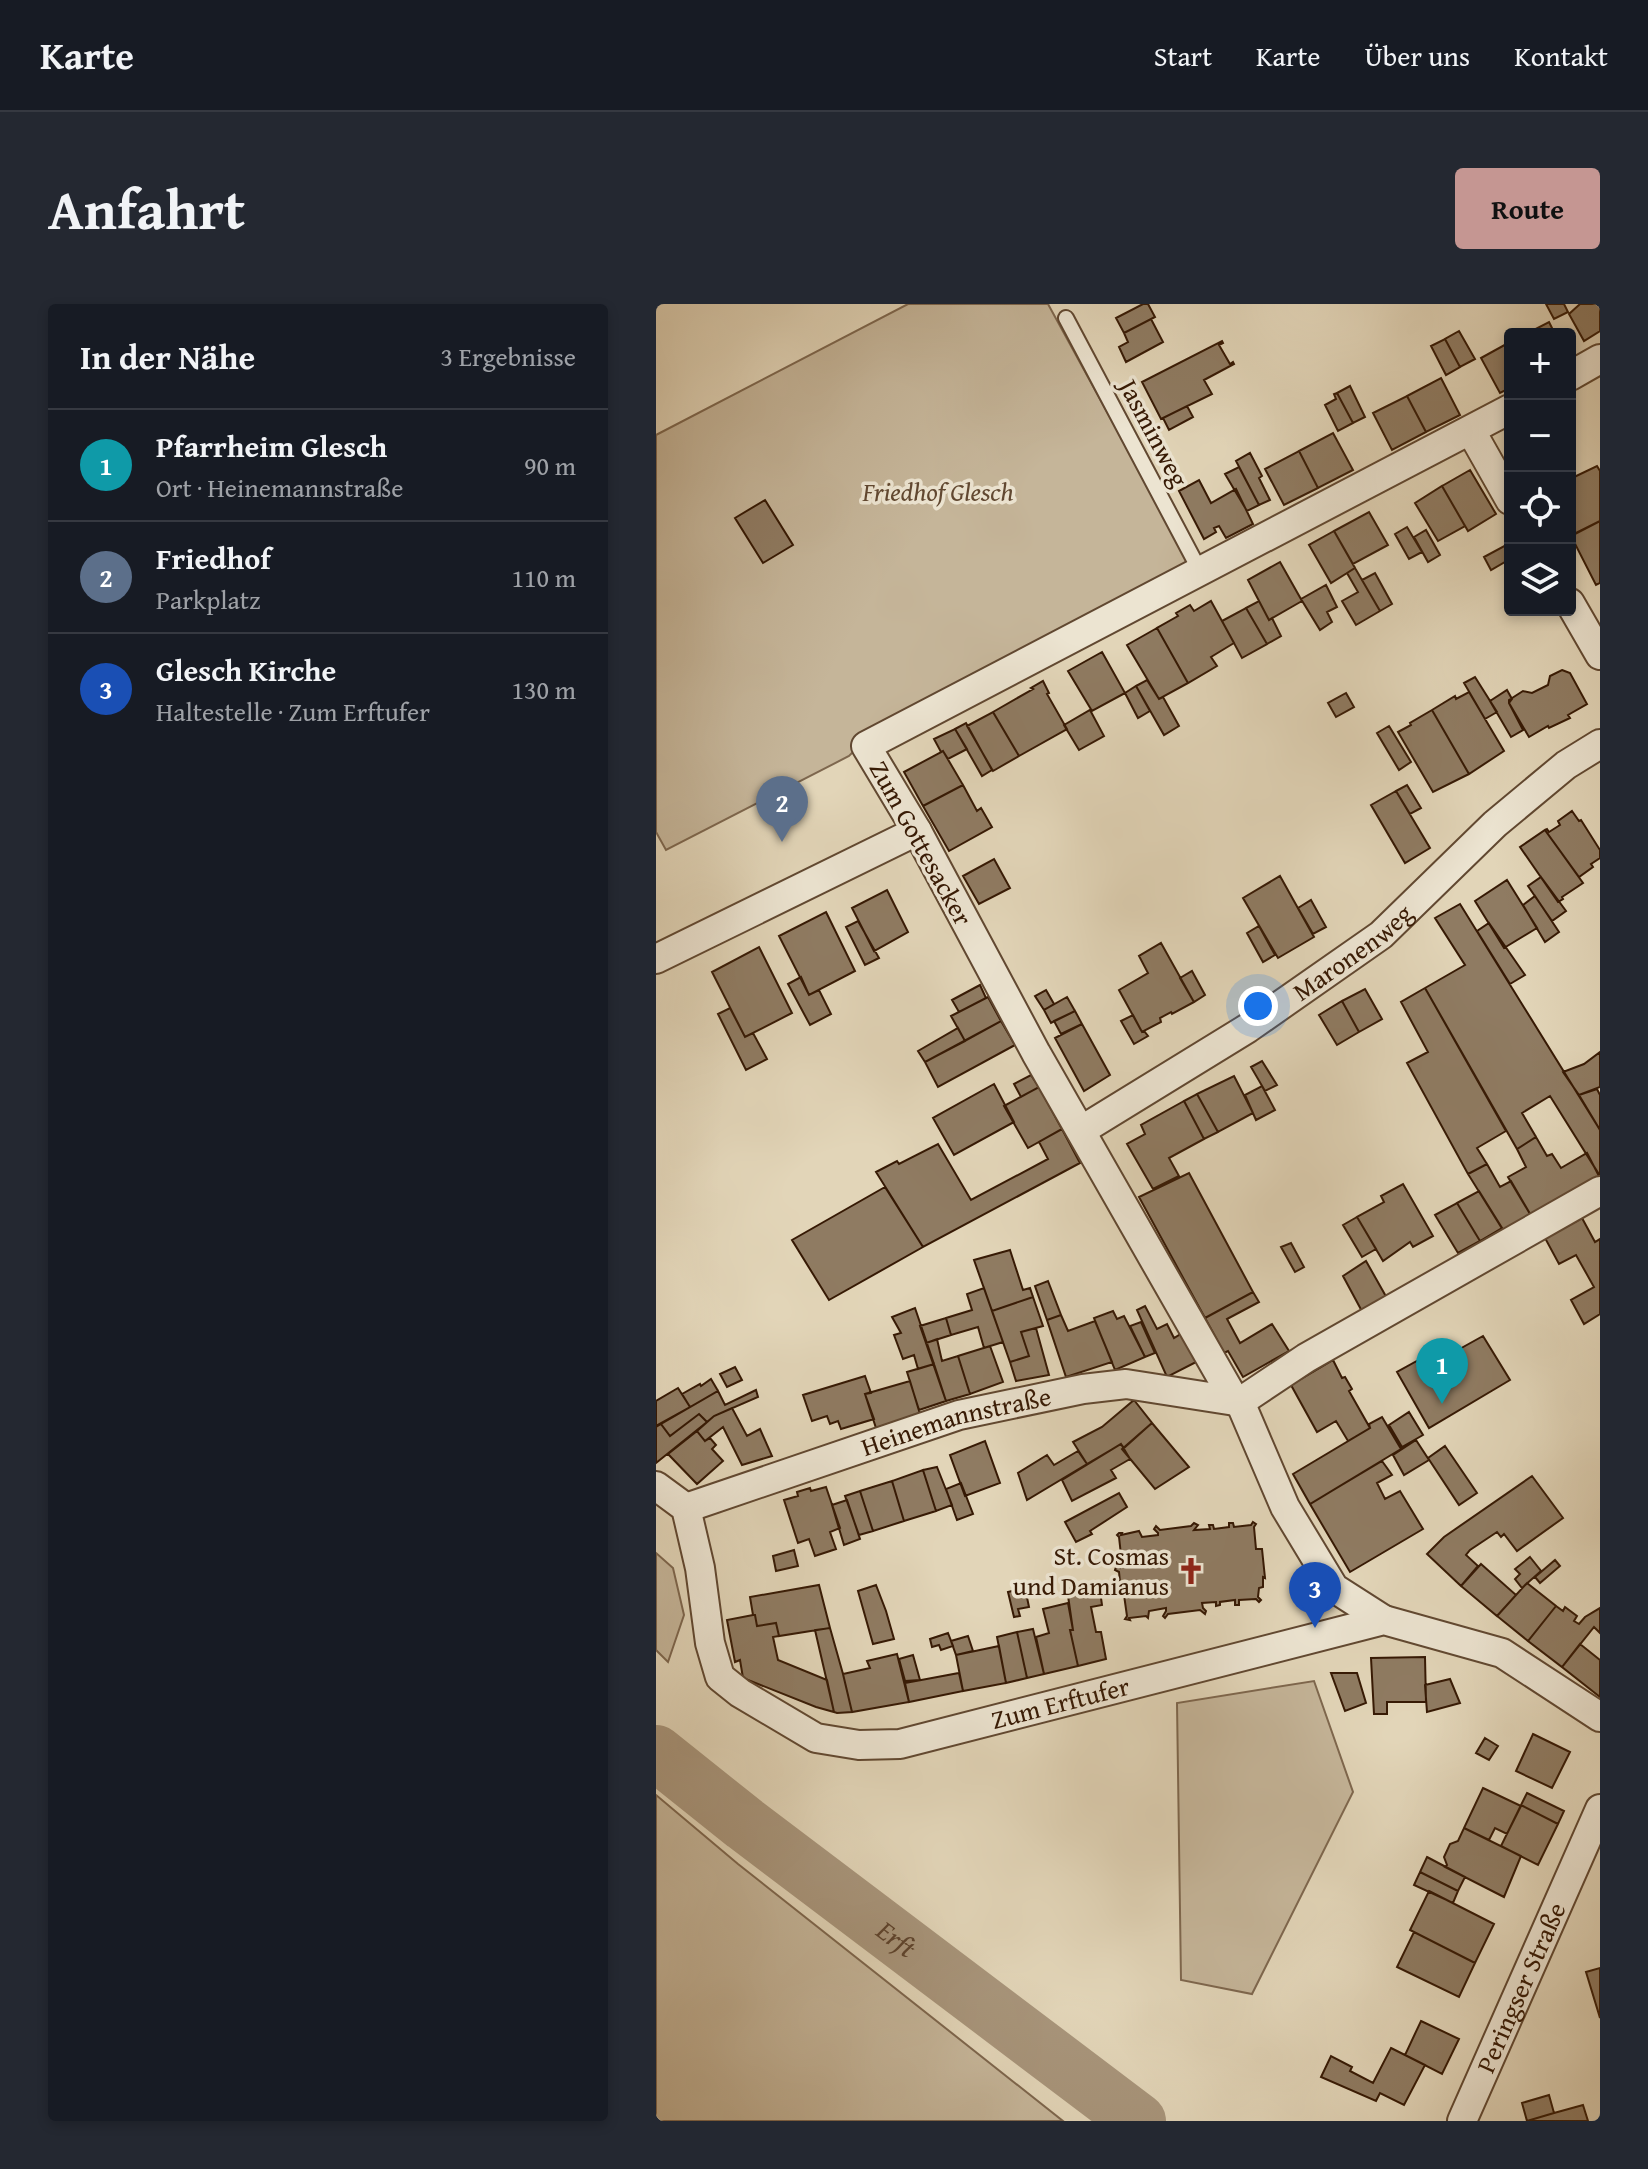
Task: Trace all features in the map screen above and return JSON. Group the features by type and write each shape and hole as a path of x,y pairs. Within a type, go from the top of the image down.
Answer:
{"street":[{"path":"1576,373 1600,359"},
{"name":"Zum Gottesacker","path":"1384,1620 1334,1588 1285,1507 1238,1402 1036,1053 917,831 866,746 1504,412"},
{"path":"1471,431 1504,489"},
{"path":"1576,613 1600,655"},
{"name":"Maronenweg","path":"1082,1130 1248,1028 1381,935 1495,824 1566,765 1600,744"},
{"path":"656,959 917,831"},
{"path":"1238,1402 1306,1358 1600,1191"},
{"name":"Heinemannstraße","path":"686,1508 959,1415 1083,1389 1126,1384 1238,1402"},
{"path":"656,1486 686,1508"},
{"name":"Zum Erftufer","path":"686,1508 700,1568 710,1643 720,1677 740,1693 816,1738 859,1745 900,1744 1384,1620 1502,1653 1600,1717"},
{"name":"Peringser Straße","path":"1462,2121 1600,1809"}],"lane":[{"name":"Jasminweg","path":"1066,318 1200,571"}],"green space":[{"name":"Friedhof Glesch","path":"908,304 1048,304 1187,558 1186,563 879,726 849,756 666,850 656,832 656,435"},
{"path":"656,1553 673,1568 684,1615 668,1662 656,1650"},
{"path":"1314,1681 1353,1792 1252,1994 1181,1980 1177,1703"},
{"path":"656,1795 738,1864 1063,2121 656,2121"}],"building":[{"path":"1148,304 1155,317 1124,333 1116,318"},
{"path":"1546,304 1564,304 1568,312 1554,319"},
{"path":"1580,304 1600,304 1600,331 1584,341 1569,314"},
{"path":"1151,319 1163,342 1126,362 1119,347 1128,342 1124,333"},
{"path":"1549,322 1552,328 1538,328"},
{"path":"1459,331 1475,359 1460,367 1445,339"},
{"path":"1445,339 1460,367 1446,375 1431,346"},
{"path":"1222,341 1219,345 1230,364 1234,364 1204,380 1212,394 1161,419 1142,382"},
{"path":"1504,345 1504,391 1500,393 1481,358"},
{"path":"1441,378 1460,415 1426,432 1407,396"},
{"path":"1350,386 1365,417 1353,423 1337,393"},
{"path":"1337,393 1353,423 1338,431 1325,405 1336,399 1334,394"},
{"path":"1407,396 1426,432 1392,450 1373,413"},
{"path":"1187,406 1193,417 1169,430 1163,418"},
{"path":"1333,433 1353,470 1318,488 1299,451"},
{"path":"1299,451 1318,488 1284,505 1265,469"},
{"path":"1250,453 1270,500 1259,505 1236,461"},
{"path":"1597,466 1600,471 1600,521 1576,533 1576,476"},
{"path":"1239,467 1259,505 1247,511 1225,474"},
{"path":"1470,470 1496,514 1468,531 1442,486"},
{"path":"1199,480 1211,503 1236,489 1253,524 1226,538 1219,526 1214,528 1216,532 1204,539 1179,491"},
{"path":"1442,486 1465,526 1438,541 1415,503"},
{"path":"765,500 793,545 763,563 735,518"},
{"path":"1369,512 1388,545 1353,564 1334,531"},
{"path":"1600,521 1600,583 1596,585 1576,546 1576,533"},
{"path":"1407,527 1422,552 1409,559 1395,534"},
{"path":"1426,530 1440,555 1428,562 1414,537"},
{"path":"1334,531 1355,568 1331,583 1309,545"},
{"path":"1504,546 1504,562 1491,570 1484,557"},
{"path":"1280,562 1302,601 1269,620 1248,580"},
{"path":"1355,568 1380,611 1356,625 1342,601 1358,592 1347,573"},
{"path":"1375,573 1392,604 1380,611 1362,580"},
{"path":"1326,585 1337,607 1327,612 1332,622 1320,630 1301,599"},
{"path":"1211,601 1234,643 1211,657 1217,666 1188,683 1157,628 1190,605 1194,611"},
{"path":"1259,601 1281,636 1267,644 1246,608"},
{"path":"1246,608 1267,644 1242,658 1222,621"},
{"path":"1157,628 1188,683 1159,699 1127,645"},
{"path":"1102,652 1125,693 1092,711 1068,671"},
{"path":"1562,670 1570,673 1587,704 1568,715 1570,718 1529,737 1509,700 1523,691 1532,693 1548,685 1550,676"},
{"path":"1475,677 1497,712 1485,719 1464,683"},
{"path":"1147,680 1159,699 1163,697 1179,726 1164,735 1136,686"},
{"path":"1043,681 1067,729 1019,756 993,712"},
{"path":"1136,686 1150,711 1138,718 1125,693"},
{"path":"1507,690 1512,699 1509,703 1523,730 1511,737 1490,701"},
{"path":"1469,692 1504,751 1469,774 1432,710 1455,696 1456,699"},
{"path":"1346,693 1354,707 1336,717 1328,703"},
{"path":"1090,710 1104,736 1079,750 1064,725"},
{"path":"1432,710 1469,774 1433,792 1398,732"},
{"path":"993,712 1019,756 993,771 967,726"},
{"path":"966,723 992,770 982,776 955,729"},
{"path":"1389,726 1411,762 1399,770 1377,733"},
{"path":"955,729 967,749 948,759 934,739"},
{"path":"943,751 963,785 923,806 904,772"},
{"path":"963,785 977,811 981,808 992,827 949,851 923,806"},
{"path":"1407,785 1421,808 1410,814 1396,791"},
{"path":"1396,791 1430,848 1405,863 1371,805"},
{"path":"1572,811 1600,850 1600,858 1591,864 1593,867 1579,877 1545,830 1549,832 1560,825 1558,821"},
{"path":"1545,830 1583,883 1558,902 1520,847"},
{"path":"994,859 1010,888 979,904 963,876"},
{"path":"1280,876 1314,937 1278,958 1243,898"},
{"path":"1541,877 1566,911 1552,921 1528,886"},
{"path":"1507,880 1537,928 1504,948 1475,901"},
{"path":"887,890 908,932 874,951 852,908"},
{"path":"1535,896 1559,932 1545,942 1523,905"},
{"path":"1311,900 1326,927 1313,934 1298,908"},
{"path":"1460,904 1600,1130 1600,1176 1550,1096 1522,1113 1536,1137 1517,1149 1425,988 1465,965 1435,918"},
{"path":"826,912 855,971 809,995 779,936"},
{"path":"858,921 879,958 865,965 846,927"},
{"path":"1489,923 1525,975 1510,984 1477,931"},
{"path":"1259,926 1275,955 1263,962 1247,933"},
{"path":"1161,943 1194,1002 1160,1018 1161,1022 1142,1032 1119,990 1148,973 1139,956"},
{"path":"759,947 792,1013 745,1037 712,972"},
{"path":"1192,971 1205,995 1194,1002 1180,978"},
{"path":"801,977 809,995 819,990 831,1014 810,1025 788,984"},
{"path":"980,985 986,998 959,1012 952,1000"},
{"path":"1425,988 1506,1131 1477,1148 1487,1164 1468,1174 1407,1063 1428,1052 1401,1002"},
{"path":"1365,989 1382,1019 1359,1032 1342,1001"},
{"path":"1046,990 1054,1004 1044,1010 1035,996"},
{"path":"988,997 1001,1021 965,1041 951,1016"},
{"path":"1067,997 1075,1011 1051,1023 1044,1010"},
{"path":"1342,1001 1359,1032 1337,1045 1319,1015"},
{"path":"730,1008 745,1037 753,1033 767,1059 746,1070 718,1014"},
{"path":"1075,1011 1082,1024 1061,1034 1054,1021"},
{"path":"1133,1015 1142,1032 1148,1036 1134,1044 1121,1021"},
{"path":"1001,1021 1015,1045 938,1087 925,1062"},
{"path":"1082,1024 1110,1075 1084,1091 1055,1038"},
{"path":"958,1028 965,1041 925,1062 918,1051"},
{"path":"1600,1052 1600,1087 1579,1095 1563,1072 1584,1064"},
{"path":"1262,1061 1277,1085 1265,1091 1251,1067"},
{"path":"1031,1075 1039,1087 1021,1097 1014,1084"},
{"path":"1234,1076 1253,1113 1218,1132 1197,1094"},
{"path":"994,1084 1014,1122 954,1155 933,1118"},
{"path":"1262,1086 1275,1110 1256,1120 1245,1095"},
{"path":"1039,1087 1062,1129 1028,1148 1004,1106"},
{"path":"1597,1089 1600,1095 1600,1130 1579,1095"},
{"path":"1197,1094 1218,1132 1204,1139 1184,1101"},
{"path":"1184,1101 1204,1139 1169,1158 1179,1176 1153,1189 1127,1144 1145,1134 1141,1125"},
{"path":"1062,1129 1080,1163 923,1247 876,1172 938,1144 971,1200 1048,1159 1039,1142"},
{"path":"1536,1137 1547,1156 1552,1154 1561,1168 1587,1153 1600,1178 1533,1219 1508,1177 1526,1167 1517,1149"},
{"path":"1487,1164 1500,1187 1511,1181 1533,1219 1506,1235 1468,1174"},
{"path":"1189,1173 1253,1292 1205,1318 1139,1197"},
{"path":"1403,1184 1433,1236 1413,1247 1410,1242 1383,1261 1357,1217 1384,1202 1381,1196"},
{"path":"885,1187 923,1247 829,1300 792,1240"},
{"path":"1479,1191 1502,1228 1480,1241 1457,1203"},
{"path":"1457,1203 1480,1241 1458,1253 1435,1215"},
{"path":"1357,1217 1376,1249 1362,1257 1343,1225"},
{"path":"1582,1218 1595,1242 1600,1239 1600,1314 1584,1324 1571,1300 1594,1287 1576,1255 1559,1264 1545,1238"},
{"path":"1291,1243 1304,1267 1295,1272 1281,1247"},
{"path":"1010,1250 1023,1290 1030,1288 1033,1297 992,1311 974,1260"},
{"path":"1366,1261 1388,1300 1364,1315 1343,1276"},
{"path":"1048,1281 1061,1315 1047,1320 1035,1286"},
{"path":"984,1288 1003,1342 984,1348 978,1327 951,1335 946,1318 972,1310 967,1294"},
{"path":"1253,1292 1259,1302 1227,1319 1240,1343 1272,1324 1289,1351 1243,1377 1228,1351 1224,1353 1205,1318"},
{"path":"1033,1297 1043,1326 1021,1332 1029,1356 1010,1362 992,1311"},
{"path":"1145,1306 1157,1329 1167,1324 1174,1338 1184,1332 1200,1360 1167,1377 1137,1310"},
{"path":"915,1308 934,1364 918,1369 914,1355 903,1359 894,1335 901,1333 892,1317"},
{"path":"1113,1311 1117,1319 1124,1316 1145,1357 1115,1370 1094,1318"},
{"path":"1061,1315 1068,1331 1095,1321 1112,1362 1066,1377 1047,1320"},
{"path":"946,1318 951,1335 926,1343 920,1326"},
{"path":"1141,1322 1155,1353 1145,1357 1130,1326"},
{"path":"1036,1328 1049,1375 1016,1381 1010,1362 1029,1356 1021,1332"},
{"path":"1483,1336 1510,1380 1429,1428 1397,1372 1424,1357 1429,1366"},
{"path":"937,1339 942,1361 958,1356 970,1394 946,1401 926,1343"},
{"path":"990,1346 1003,1382 970,1394 958,1356"},
{"path":"1333,1360 1352,1389 1349,1391 1370,1428 1348,1441 1336,1421 1317,1432 1291,1385"},
{"path":"934,1364 946,1401 919,1410 907,1372"},
{"path":"735,1367 742,1380 727,1387 720,1374"},
{"path":"865,1376 871,1393 865,1394 874,1419 841,1429 838,1421 830,1424 827,1416 812,1421 803,1395"},
{"path":"711,1379 718,1391 690,1407 682,1394"},
{"path":"910,1381 920,1414 876,1428 865,1394"},
{"path":"678,1388 690,1407 656,1426 656,1401"},
{"path":"756,1390 758,1397 707,1422 699,1414 670,1436 661,1424 718,1391 725,1405"},
{"path":"1134,1400 1152,1423 1124,1448 1121,1444 1087,1464 1073,1442 1102,1427"},
{"path":"732,1408 747,1436 760,1429 772,1456 742,1465 723,1427 705,1441 697,1431 714,1416"},
{"path":"1409,1412 1423,1435 1402,1447 1389,1425"},
{"path":"699,1414 707,1422 656,1463 656,1427 661,1424 670,1436"},
{"path":"1382,1417 1401,1449 1310,1504 1293,1474 1370,1428 1369,1424"},
{"path":"1152,1423 1189,1467 1155,1489 1122,1449"},
{"path":"697,1431 705,1441 710,1438 716,1445 712,1449 723,1461 697,1484 668,1454"},
{"path":"1416,1440 1429,1460 1404,1475 1393,1455"},
{"path":"985,1441 1000,1483 965,1496 950,1455"},
{"path":"1121,1444 1130,1459 1111,1470 1116,1478 1072,1501 1062,1480"},
{"path":"1445,1446 1477,1493 1459,1505 1428,1458"},
{"path":"1078,1451 1087,1464 1027,1500 1018,1473 1047,1455 1054,1465"},
{"path":"1382,1461 1392,1475 1377,1483 1385,1499 1400,1491 1423,1529 1350,1572 1310,1504"},
{"path":"937,1467 952,1505 936,1511 923,1470"},
{"path":"923,1470 936,1511 904,1521 892,1481"},
{"path":"1532,1476 1563,1518 1517,1551 1504,1534 1501,1537 1497,1532 1470,1550 1466,1555 1478,1566 1461,1586 1427,1554 1444,1537"},
{"path":"892,1481 904,1521 873,1531 860,1491"},
{"path":"961,1483 973,1514 957,1520 946,1489"},
{"path":"826,1487 840,1528 830,1532 836,1549 815,1556 809,1539 798,1543 784,1500 798,1496 797,1492"},
{"path":"860,1491 873,1531 859,1535 845,1496"},
{"path":"1119,1493 1127,1507 1090,1531 1092,1534 1076,1542 1065,1522"},
{"path":"847,1500 860,1539 844,1545 832,1505"},
{"name":"St. Cosmas und Damianus","path":"1194,1523 1198,1525 1194,1530 1210,1529 1209,1525 1213,1525 1214,1529 1229,1527 1229,1523 1233,1523 1234,1527 1256,1524 1256,1549 1262,1549 1265,1578 1263,1587 1259,1588 1259,1602 1256,1599 1239,1600 1239,1605 1235,1605 1235,1600 1220,1602 1216,1606 1216,1602 1202,1603 1205,1614 1200,1610 1168,1614 1165,1618 1166,1608 1149,1611 1148,1618 1125,1619 1124,1595 1129,1594 1130,1590 1116,1584 1120,1582 1116,1567 1120,1568 1126,1560 1125,1557 1122,1560 1119,1558 1119,1533 1139,1531 1142,1537 1158,1535 1154,1529 1156,1526 1160,1530"},
{"path":"794,1550 798,1566 776,1571 773,1556"},
{"path":"1530,1557 1541,1571 1522,1588 1515,1579 1520,1574 1515,1569"},
{"path":"1555,1560 1560,1566 1540,1583 1535,1577"},
{"path":"1481,1564 1516,1595 1497,1616 1461,1586"},
{"path":"1527,1583 1556,1606 1528,1641 1497,1616"},
{"path":"1099,1584 1102,1605 1091,1607 1096,1632 1101,1632 1106,1659 1078,1666 1070,1630 1073,1630 1067,1589"},
{"path":"819,1585 830,1628 779,1636 776,1623 757,1626 750,1597"},
{"path":"876,1585 894,1639 873,1644 858,1591"},
{"path":"1025,1588 1029,1607 1018,1609 1020,1616 1014,1617 1008,1592"},
{"path":"1068,1603 1078,1666 1044,1674 1036,1637 1049,1633 1043,1609"},
{"path":"1556,1606 1563,1611 1565,1607 1577,1616 1574,1621 1579,1624 1600,1608 1600,1633 1594,1627 1562,1667 1528,1641"},
{"path":"755,1615 757,1626 776,1623 779,1636 773,1637 778,1660 827,1680 834,1712 743,1678 740,1660 735,1662 727,1620"},
{"path":"830,1628 852,1712 834,1712 815,1630"},
{"path":"1033,1629 1044,1674 1027,1678 1017,1632"},
{"path":"1017,1632 1027,1678 1006,1683 997,1637"},
{"path":"948,1633 953,1646 941,1650 939,1645 932,1647 930,1639"},
{"path":"968,1636 973,1651 956,1655 951,1641"},
{"path":"1580,1644 1600,1660 1600,1697 1562,1667"},
{"path":"999,1646 1006,1683 963,1691 956,1655"},
{"path":"897,1654 909,1702 852,1712 843,1674 870,1668 867,1661"},
{"path":"913,1655 920,1680 905,1681 899,1659"},
{"path":"1425,1657 1426,1702 1387,1702 1387,1714 1374,1714 1371,1658"},
{"path":"959,1673 963,1691 909,1702 905,1683"},
{"path":"1331,1673 1357,1673 1366,1703 1345,1711"},
{"path":"1450,1679 1460,1703 1427,1712 1425,1685"},
{"path":"1533,1734 1570,1752 1552,1788 1516,1771"},
{"path":"1485,1738 1498,1746 1489,1760 1476,1753"},
{"path":"1483,1788 1521,1806 1507,1834 1495,1828 1489,1840 1464,1828"},
{"path":"1527,1793 1564,1811 1558,1824 1521,1805"},
{"path":"1521,1805 1558,1824 1538,1865 1501,1846"},
{"path":"1464,1828 1521,1856 1504,1897 1445,1867 1444,1857 1450,1844 1458,1841"},
{"path":"1427,1857 1465,1877 1458,1891 1420,1872"},
{"path":"1420,1872 1458,1891 1453,1903 1414,1885"},
{"path":"1429,1891 1494,1924 1475,1963 1410,1930"},
{"path":"1414,1932 1475,1963 1459,1997 1397,1967"},
{"path":"1600,1968 1600,2018 1586,1972"},
{"path":"1421,2021 1459,2039 1442,2074 1405,2055"},
{"path":"1391,2048 1425,2065 1404,2105 1380,2093 1376,2101 1321,2077 1331,2056 1373,2083"},
{"path":"1549,2095 1554,2113 1527,2121 1522,2103"},
{"path":"1583,2105 1588,2121 1527,2121 1554,2113"}],"waterway":[{"name":"Erft","path":"656,1753 745,1824 1138,2121"}],"place":[{"name":"Friedhof","path":"782,842"},
{"name":"Pfarrheim Glesch","path":"1442,1404"},
{"name":"St. Cosmas und Damianus","path":"1191,1571"},
{"name":"Glesch Kirche","path":"1315,1628"}]}
